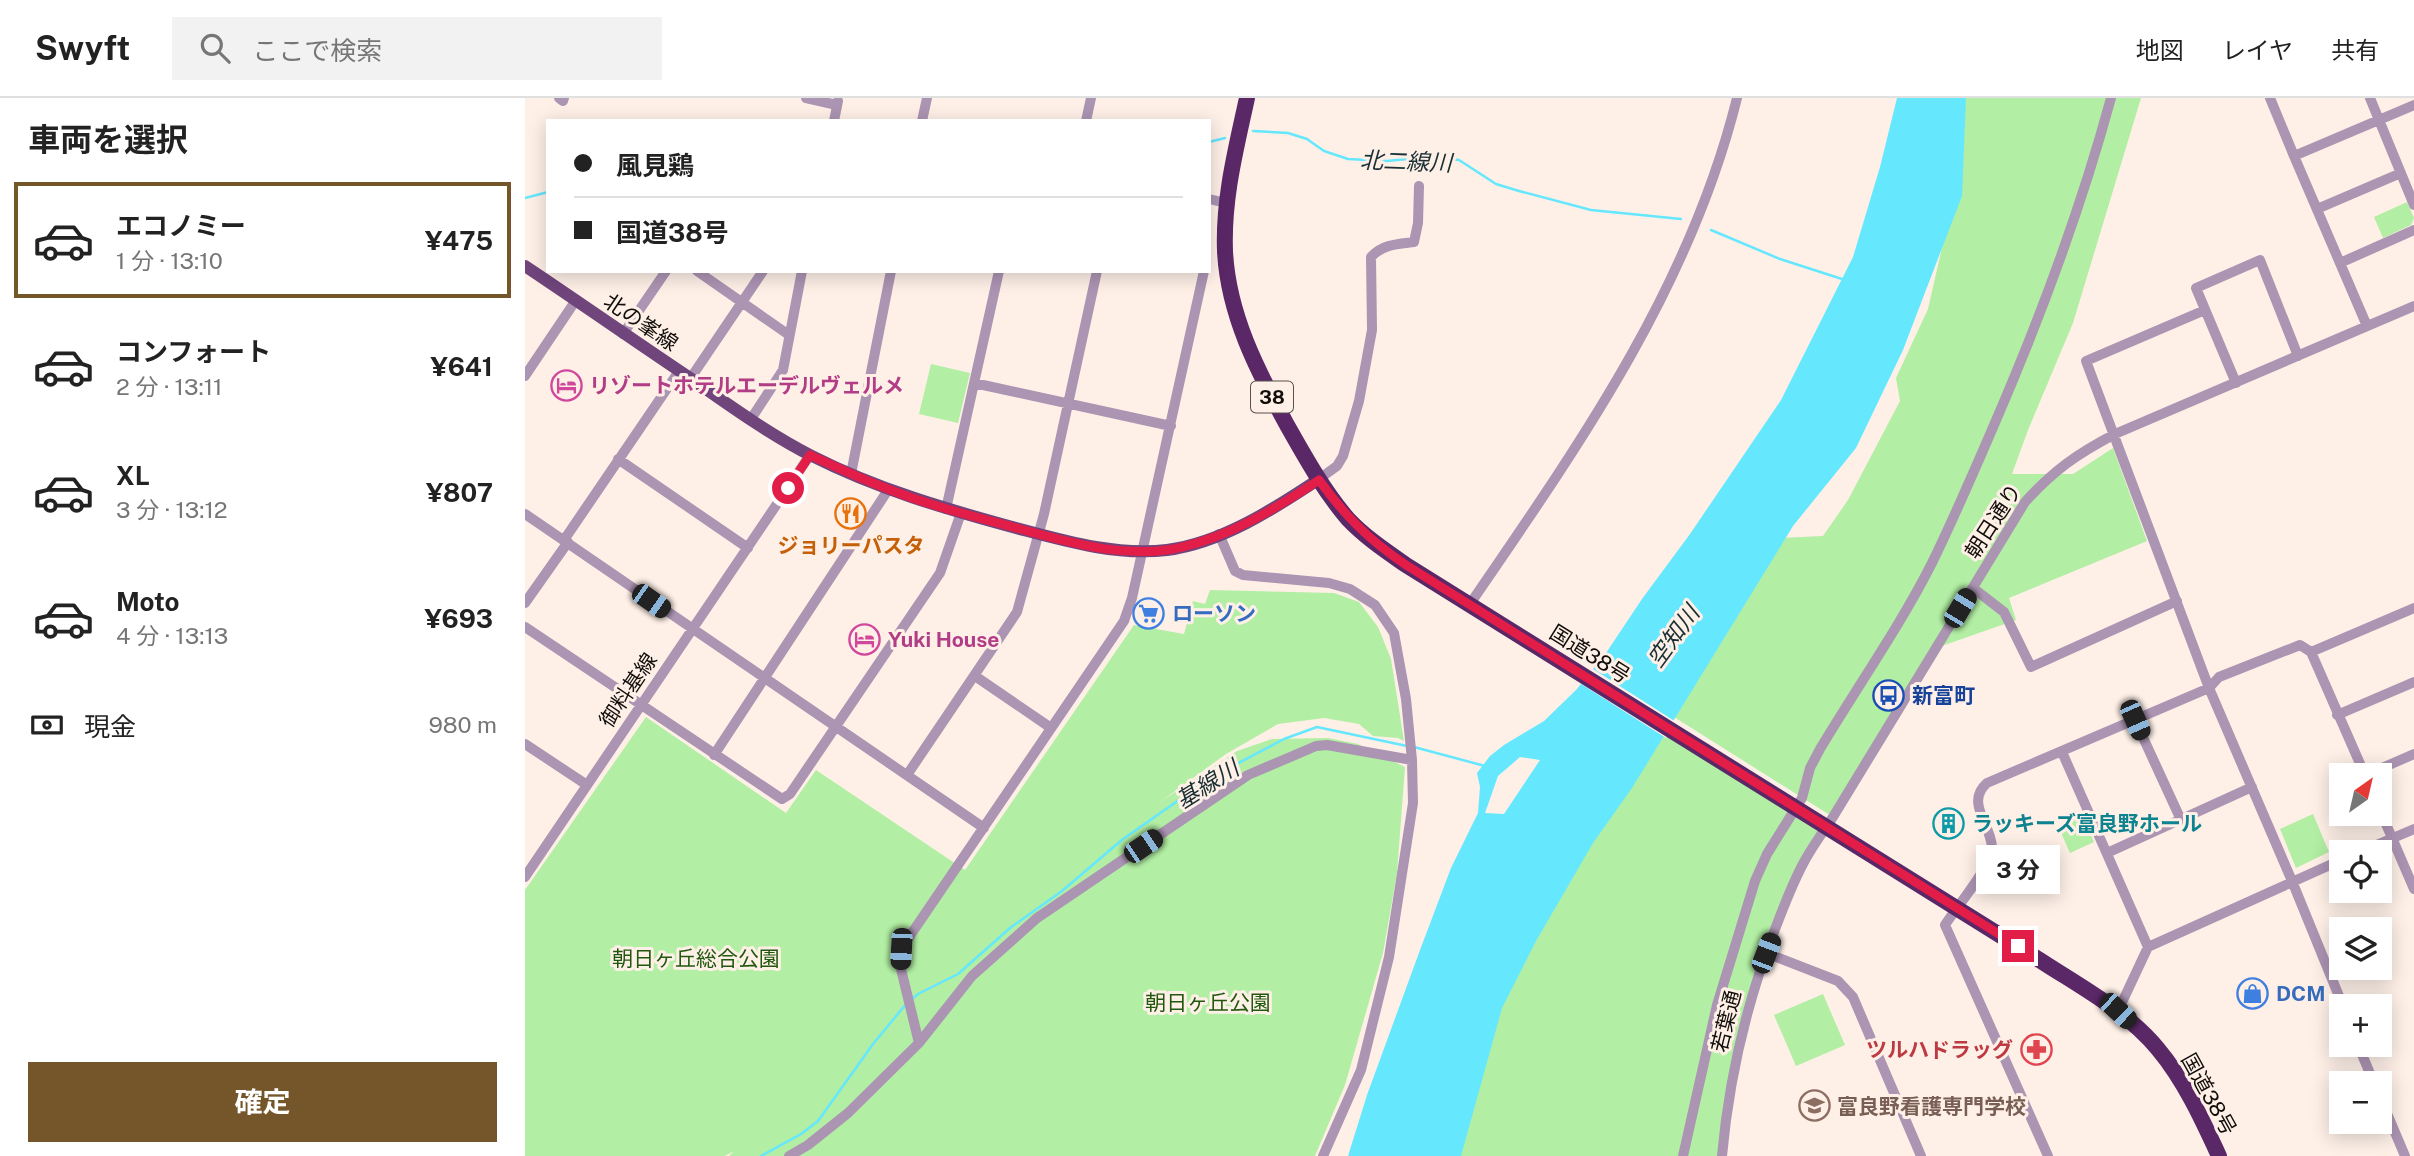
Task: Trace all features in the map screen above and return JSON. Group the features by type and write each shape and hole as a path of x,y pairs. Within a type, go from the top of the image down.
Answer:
{"highway":[{"name":"国道38号","path":"1247,98 1226,203 1227,274 1233,303 1252,357 1292,434 1319,480 1348,518 1366,536 1406,565 2118,1011 2157,1047 2181,1081 2219,1156"}],"main road":[{"name":"北の峯線","path":"525,266 690,379 810,455 888,490 1038,534 1097,548 1143,551 1182,547 1256,518 1319,480"}],"street":[{"path":"559,98 563,101 564,98"},
{"path":"806,98 838,101 834,119"},
{"path":"922,119 927,98"},
{"path":"1086,119 1091,98"},
{"path":"1470,604 1531,518 1593,423 1659,304 1697,225 1723,153 1737,98"},
{"path":"1683,1156 1717,1005 1747,904 1767,854 1793,806 1802,798 1810,768 1819,749 1892,634 1931,564 1961,500 2009,391 2050,285 2111,98"},
{"path":"2270,98 2367,326"},
{"path":"2370,98 2414,205"},
{"path":"2294,156 2414,105"},
{"path":"2317,209 2401,173"},
{"path":"1319,480 1337,466 1343,456 1359,401 1372,330 1371,257 1386,246 1414,242 1418,223 1419,186"},
{"path":"1211,199 1226,203"},
{"path":"2340,263 2414,230"},
{"path":"2236,383 2196,288 2260,260 2298,356"},
{"path":"1211,272 1227,274"},
{"path":"623,334 665,273"},
{"path":"700,273 789,335"},
{"path":"690,379 762,273"},
{"path":"751,419 783,370 802,273"},
{"path":"851,474 891,273"},
{"path":"946,509 999,273"},
{"path":"907,775 1017,612 1069,404 1097,273"},
{"path":"919,1043 900,965 901,949 1124,621 1143,551 1207,273"},
{"path":"525,376 576,300"},
{"name":"朝日通り","path":"1827,827 2025,502 2045,480 2074,456 2115,433 2414,306"},
{"path":"2205,310 2086,361 2209,688 2338,994"},
{"path":"525,603 618,459 679,371"},
{"path":"974,383 1171,426"},
{"name":"御料基線","path":"525,877 810,455"},
{"path":"618,459 748,548"},
{"path":"714,755 888,490"},
{"path":"525,626 782,799 790,794 940,573 961,513"},
{"path":"525,514 984,828"},
{"path":"1219,534 1235,571 1243,575 1329,583 1350,589 1375,605 1394,633 1406,699 1412,760 1412,803 1389,957 1361,1070 1323,1156"},
{"path":"1973,588 2004,612 2031,667 2177,601"},
{"path":"2311,652 2414,608"},
{"path":"2047,1156 1945,925 1993,852 1991,839 1977,805 1981,788 1987,783 2209,688 2220,677 2300,645 2311,652 2359,763"},
{"path":"975,676 1051,728"},
{"path":"2337,715 2414,682"},
{"path":"2135,720 2181,820"},
{"path":"525,744 587,785"},
{"path":"789,1156 808,1145 848,1113 919,1043 972,976 1037,918 1248,775 1316,746 1327,745 1412,760"},
{"path":"2062,752 2148,947"},
{"path":"2392,763 2414,754"},
{"path":"2107,853 2252,787"},
{"path":"2387,826 2414,888"},
{"name":"若葉通","path":"1722,1156 1736,1053 1745,1015 1798,873 1827,827"},
{"path":"2388,840 2414,829"},
{"path":"2118,1011 2148,947 2329,865"},
{"path":"1766,953 1838,981 1853,997 1921,1156"},
{"path":"2392,1125 2405,1156"}],"green space":[{"path":"1962,98 2141,98 2073,323 2012,474 2073,474 2113,448 2147,541 2009,598 2016,620 1936,648 1833,817 1666,712 1780,538 1823,536 1848,500 1900,401 1896,378 1928,309 1951,208"},
{"path":"2407,202 2414,218 2411,225 2383,238 2374,217"},
{"path":"931,364 970,373 958,423 919,414"},
{"path":"1210,590 1334,593 1359,602 1378,627 1391,659 1404,741 1373,736 1359,724 1324,718 1278,724 1226,754 1160,802 1237,751 1272,739 1328,738 1358,744 1405,767 1397,873 1383,953 1345,1085 1315,1156 729,1156 734,1151 725,1156 525,1156 525,890 646,717 786,813 816,770 965,870 1134,625 1184,634 1193,601 1205,604"},
{"path":"1656,728 1822,834 1805,860 1757,977 1722,1156 1453,1156 1510,968"},
{"path":"2313,814 2329,852 2296,868 2280,829"},
{"path":"2082,815 2094,842 2070,853 2058,826"},
{"path":"1823,994 1845,1045 1796,1066 1774,1015"}],"water":[{"name":"空知川","path":"1897,98 1966,98 1962,196 1903,350 1856,448 1793,526 1632,788 1593,843 1536,941 1502,1008 1461,1156 1348,1156 1367,1095 1451,868 1478,813 1480,787 1477,773 1490,756 1544,721 1576,690 1606,653 1781,400 1853,257","holes":["1520,757 1540,760 1504,814 1485,813 1498,776"]}],"pier":[{"path":"1590,667 1676,722 1666,738 1578,682"}],"waterway":[{"name":"北二線川","path":"1253,131 1288,133 1307,139 1324,151 1348,159 1387,161 1428,157 1459,160 1496,184 1519,191 1591,210 1681,219"},
{"name":"北二線川","path":"1211,142 1225,138"},
{"name":"北二線川","path":"525,198 546,193"},
{"name":"北二線川","path":"1711,230 1780,259 1842,279"},
{"name":"基線川","path":"911,1000 958,974 1010,928 1062,891 1123,839 1212,777 1284,739 1317,727 1407,746"},
{"name":"基線川","path":"1414,747 1485,766"},
{"name":"基線川","path":"761,1156 801,1134 818,1121 873,1044 906,1004"}],"place":[{"name":"リゾートホテルエーデルヴェルメ","path":"566,385"},
{"name":"ジョリーパスタ","path":"851,513"},
{"name":"ローソン","path":"1149,613"},
{"name":"Yuki House","path":"865,639"},
{"name":"新富町","path":"1889,695"},
{"name":"ラッキーズ富良野ホール","path":"1949,823"},
{"name":"DCM","path":"2253,993"},
{"name":"ツルハドラッグ","path":"2036,1049"},
{"name":"富良野看護専門学校","path":"1814,1106"}],"route":[{"path":"788,488 810,455 888,490 946,509 1109,550 1143,551 1167,550 1197,543 1256,518 1319,480 1348,518 1366,536 1406,565 2018,946"}],"park label":[{"name":"朝日ヶ丘総合公園","path":"696,958"},
{"name":"朝日ヶ丘公園","path":"1208,1002"}]}
